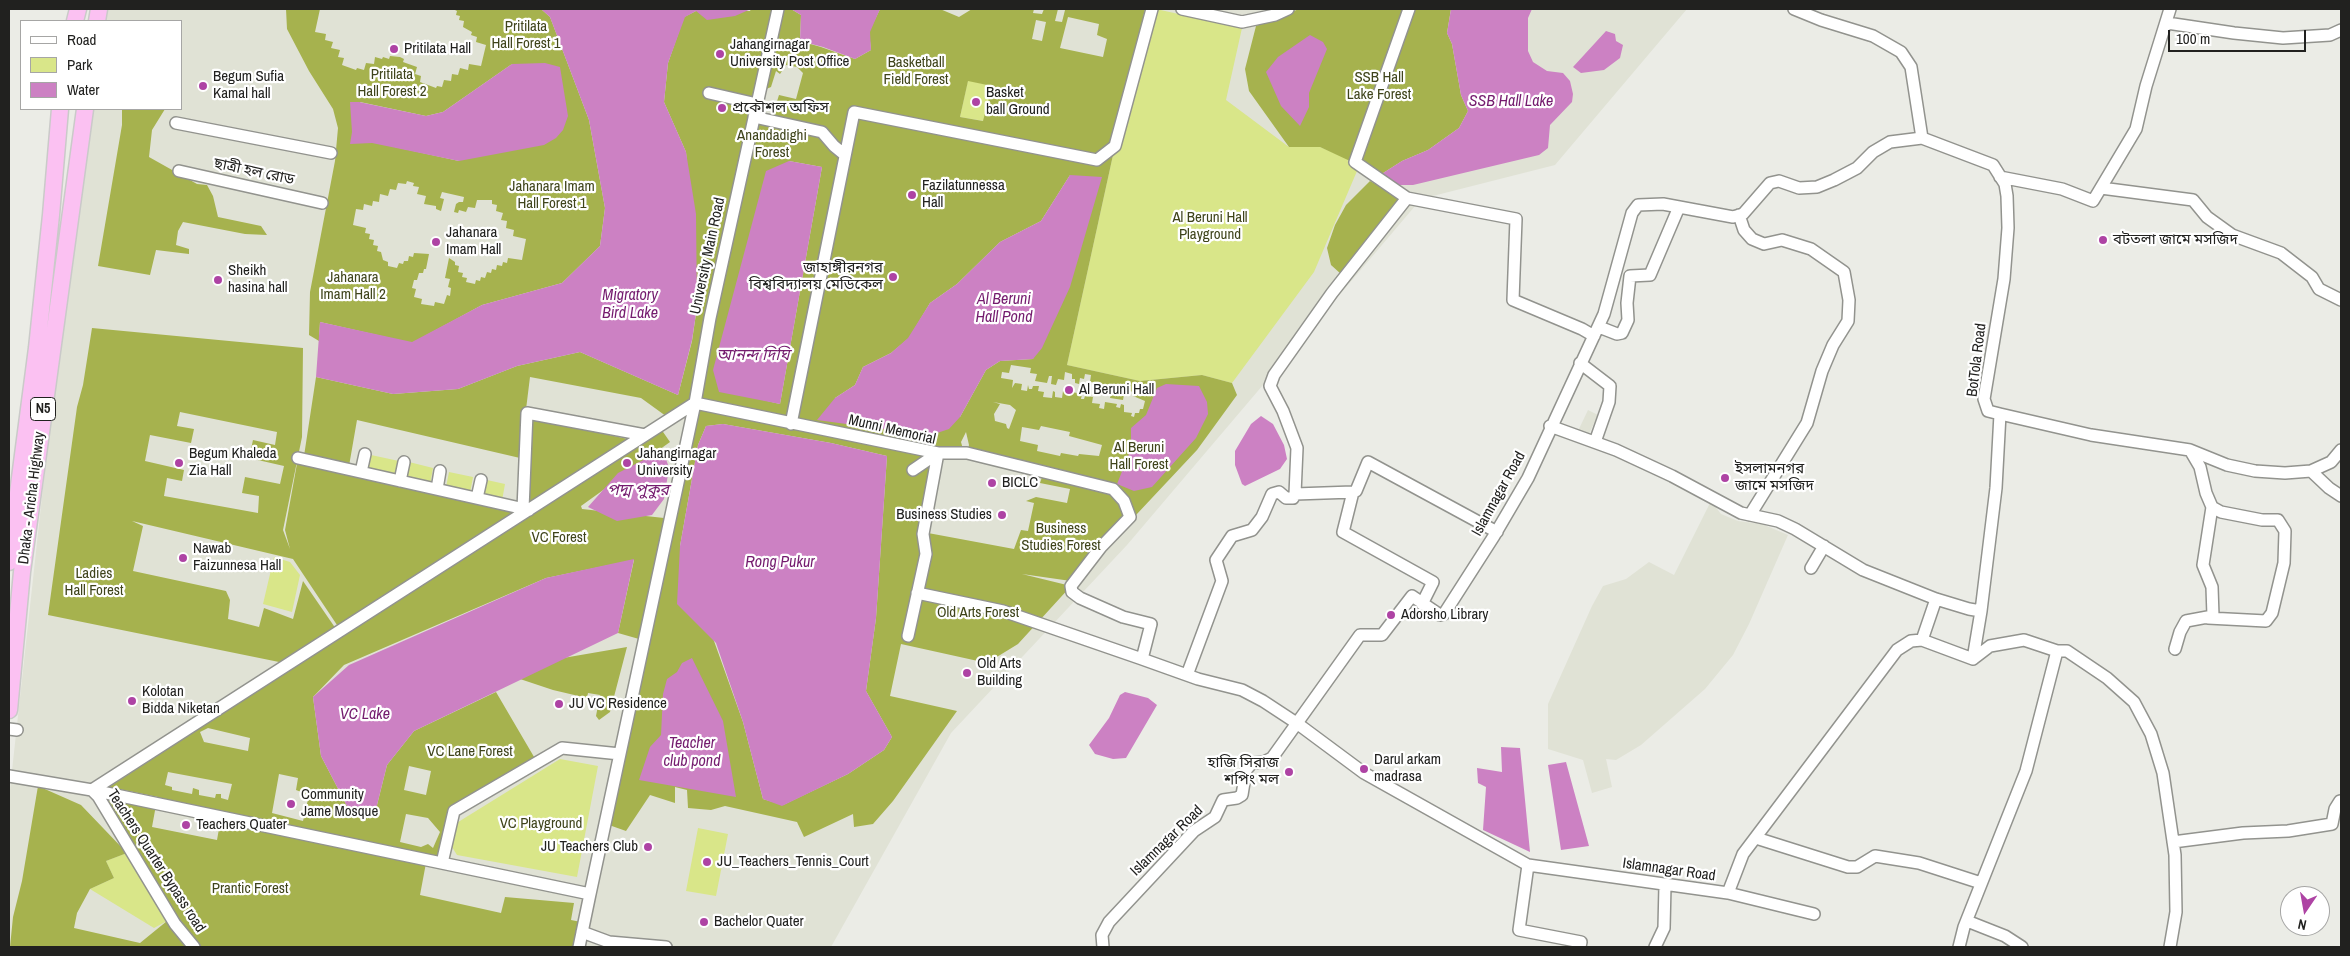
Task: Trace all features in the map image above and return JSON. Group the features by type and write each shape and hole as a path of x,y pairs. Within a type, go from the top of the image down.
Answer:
{"highway":[{"name":"Dhaka - Aricha Highway","path":"9,562 37,348 60,110"},
{"name":"Dhaka - Aricha Highway","path":"9,710 24,562 85,110"}],"street":[{"name":"University Main Road","path":"579,947 695,403 711,314 778,9"},
{"path":"791,424 854,112 1097,160 1115,146 1152,9"},
{"path":"1182,9 1242,22 1275,15 1288,9"},
{"path":"1409,9 1355,162 1407,198 1516,219 1513,300 1582,329 1617,334 1622,332 1628,320 1627,303 1630,276 1650,275 1678,207 1734,217 1743,214 1770,183 1779,182 1799,188 1817,187 1857,168 1873,152 1890,142 1922,138 1993,166 2000,177 2062,189 2093,200 2136,128 2146,86 2170,9"},
{"path":"1794,9 1820,20 1873,36 1901,52 1912,67 1922,138"},
{"path":"2167,23 2284,38 2330,35 2341,30"},
{"path":"709,93 757,104"},
{"path":"754,117 822,132 829,142 845,155"},
{"path":"176,123 331,153"},
{"name":"ছাত্রী হল রোড","path":"180,171 322,203"},
{"name":"BotTola Road","path":"2000,177 2005,184 2007,196 2008,228 2004,279 1984,399 1988,411 2000,414"},
{"path":"2101,188 2193,200 2207,217 2232,235 2281,253 2312,277 2319,289 2341,300"},
{"path":"1186,675 1222,581 1216,560 1232,536 1252,530 1262,517 1272,494 1280,492 1286,498 1293,498 1295,494 1296,448 1283,411 1270,386 1274,375 1332,293 1407,198"},
{"name":"Islamnagar Road","path":"1103,947 1102,935 1109,922 1194,831 1215,817 1223,800 1237,798 1242,795 1246,770 1252,763 1264,762 1272,758 1360,635 1382,635 1412,596 1440,615 1444,614 1497,532 1528,478 1550,426 1604,314 1632,213 1638,205 1663,204 1678,207"},
{"path":"1739,215 1744,230 1752,239 1764,244 1782,240 1811,249 1844,272 1849,300 1848,321 1833,345 1822,371 1807,423 1750,515"},
{"path":"1580,363 1610,386 1610,402 1594,442"},
{"path":"92,790 526,509 695,403"},
{"name":"Munni Memorial","path":"695,403 938,453 923,534 926,554 908,636"},
{"path":"526,509 527,413 645,435"},
{"path":"1973,659 1982,611 1996,488 2000,414 2091,435 2190,450 2227,465 2255,471 2285,473 2311,471 2330,462 2341,450"},
{"path":"1550,426 1594,442 1664,472 1735,510 1778,521 1864,570 1936,599 1982,611"},
{"path":"2190,450 2200,466 2206,493 2212,507 2203,565 2212,594 2213,616 2208,618"},
{"path":"913,470 938,453 967,453 1113,489 1124,501 1130,517 1102,547 1071,586 1072,592 1080,598 1123,617 1151,624 1142,659"},
{"path":"361,472 365,454"},
{"path":"298,458 526,509"},
{"path":"400,481 404,462"},
{"path":"1295,494 1356,492 1368,462 1497,532"},
{"path":"437,490 440,471"},
{"path":"2311,471 2329,488 2341,496"},
{"path":"477,498 481,480"},
{"path":"1353,492 1343,532 1433,582 1422,604"},
{"path":"2176,649 2180,632 2186,621 2208,618 2266,621 2272,613 2284,564 2284,531 2278,520 2262,520 2221,512 2212,507"},
{"path":"1811,568 1824,546"},
{"name":"Islamnagar Road","path":"918,593 1002,611 1186,675 1242,690 1298,724 1364,773 1528,864 1728,893 1744,854 1897,650 1911,641 1922,640"},
{"path":"1936,599 1922,640 1973,659"},
{"path":"1973,659 1990,646 2024,640 2057,651 2067,651 2107,678 2134,702 2151,734 2163,773 2173,842 2176,886 2176,912 2170,947"},
{"path":"1959,947 1981,883 2026,771 2057,651"},
{"path":"442,863 454,811 562,748 620,754"},
{"path":"9,776 92,790 590,894"},
{"name":"Teachers Quarter Bypass road","path":"92,790 98,796 175,924 194,947"},
{"path":"2173,842 2243,833 2288,831 2332,824 2335,809 2340,801"},
{"path":"1756,838 1848,867 1858,867 1875,856 1919,863 1981,883"},
{"path":"1528,864 1518,930 1581,942 1580,947"},
{"path":"1655,947 1664,928 1665,885"},
{"path":"1728,893 1814,914"},
{"path":"1967,921 2005,936 2022,947"},
{"path":"582,932 609,942 666,947"}],"shaded area":[{"name":"Jahangirnagar University","path":"106,9 1687,9 1555,165 1421,199 1127,545 951,733 831,947 9,947 9,798 56,369 92,110 182,110 182,20 105,20"},
{"path":"1588,410 1598,415 1588,436 1578,431"},
{"path":"1711,501 1721,514 1738,521 1762,524 1788,535 1749,624 1733,655 1705,689 1641,745 1616,760 1606,759 1612,787 1592,793 1583,760 1548,749 1548,704 1592,606 1603,586 1626,579 1649,562 1674,575"}],"green space":[{"path":"286,9 320,9 315,32 326,34 325,40 333,42 331,48 340,50 338,57 344,58 342,65 356,70 357,68 364,70 366,63 374,64 375,57 389,59 390,56 400,57 404,59 403,62 417,67 415,74 421,76 420,82 436,88 437,86 442,87 444,80 451,81 452,74 458,75 460,68 468,70 469,64 481,66 486,45 476,42 477,37 471,35 472,32 463,27 464,21 459,20 460,16 456,15 457,11 453,9 541,9 550,17 589,120 605,208 600,246 562,283 482,305 412,343 320,322 319,341 309,335 310,292 335,161 338,128 333,109 309,71 287,29","holes":["512,64 459,161 372,142 360,102 426,116 443,112","407,181 414,183 413,186 419,187 417,194 426,196 424,204 436,206 436,209 441,211 444,199 440,198 442,192 464,197 463,202 456,204 454,212 458,213 459,210 466,212 468,207 475,208 477,200 492,200 492,204 497,205 496,211 503,213 501,220 507,221 506,228 514,230 513,236 526,239 522,260 508,258 507,263 503,262 502,266 497,265 496,270 492,269 491,273 487,272 485,278 481,277 480,281 476,280 475,284 466,282 467,278 462,277 463,273 458,272 459,266 455,265 455,262 449,258 445,278 450,279 448,287 451,288 450,296 447,295 444,304 435,302 434,306 421,304 422,299 414,297 416,289 412,288 414,280 417,280 419,273 423,273 424,269 426,269 429,254 414,253 413,257 409,256 408,261 404,261 403,264 399,263 397,268 388,266 388,262 383,260 381,252 377,251 378,246 373,245 374,240 369,239 370,234 365,233 366,228 353,225 356,209 363,210 364,204 372,206 373,201 379,202 380,194 388,196 390,189 396,190 398,183 406,184"]},
{"path":"751,9 774,9 754,117 822,132 845,155 852,109 842,148 820,128 772,117 779,95 796,99 803,73 797,67 786,65 780,74 776,71 771,87 764,90 778,9 791,9 801,15 800,41 855,59 871,50 869,32 880,9 940,9 959,17 972,9 1034,9 1033,13 1042,14 1044,9 1058,9 1055,21 1062,22 1065,10 1060,9 1145,9 1067,365 1140,381 1202,375 1232,383 1237,395 1197,450 1136,515 1126,502 1130,517 1071,581 1022,574 1071,586 1018,644 987,663 901,644 890,696 957,711 893,801 873,824 854,827 853,814 804,837 797,822 725,806 711,810 688,808 687,790 675,787 675,803 650,795 626,831 609,825 695,403 670,419 641,398 530,377 520,458 357,420 349,466 304,456 316,377 393,394 458,389 517,366 580,352 678,395 692,341 697,307 686,152 664,102 668,63 684,17 696,11 750,11","holes":["1068,17 1099,24 1097,35 1107,39 1103,57 1060,48","1036,20 1046,22 1042,41 1032,39","968,81 992,86 983,121 960,117","789,161 822,167 780,404 763,400","1070,175 1033,359 1000,361 986,370 960,417 835,398 855,385 863,367 891,353 909,338 930,303 957,284 1000,242 1041,221","1011,365 1031,368 1030,373 1037,374 1035,381 1047,383 1049,376 1052,376 1051,384 1056,385 1058,379 1064,380 1065,372 1072,374 1072,379 1075,379 1075,383 1079,384 1080,378 1084,379 1085,374 1091,375 1090,382 1101,384 1100,394 1106,395 1107,391 1111,392 1110,398 1123,400 1124,395 1128,396 1129,391 1134,392 1133,396 1145,401 1143,409 1140,409 1139,413 1135,413 1134,417 1131,416 1132,413 1124,412 1124,405 1121,404 1120,408 1116,407 1117,404 1105,402 1104,409 1099,408 1100,404 1092,403 1093,397 1085,396 1084,399 1081,399 1082,394 1072,392 1069,396 1069,392 1063,391 1062,398 1055,397 1055,392 1053,391 1052,398 1043,397 1044,392 1038,391 1039,386 1033,386 1032,389 1029,389 1028,385 1027,391 1021,390 1022,384 1015,383 1012,388 1013,380 1001,378 1002,372 1009,373","993,402 1010,405 1016,410 1009,429 1006,424 995,421 994,414 1000,404","723,424 831,443 887,456 876,618 866,691 892,737 884,750 848,774 783,805 763,799 743,722 680,546 698,445 706,426","1041,426 1070,432 1069,436 1102,445 1099,456 1079,454 1078,456 1061,453 1060,456 1037,451 1038,445 1020,441 1022,427 1039,430","966,432 969,445 967,453 1044,471 1040,483 1070,489 1067,503 1036,497 1026,501 1034,503 1028,531 1021,530 1014,549 928,533 938,453 964,453 961,442"]},
{"name":"Al Beruni Hall Playground","path":"1145,9 1156,9 1242,28 1226,100 1289,147 1320,147 1360,164 1314,272 1232,383 1202,375 1140,381 1067,365"},
{"name":"SSB Hall Lake Forest","path":"1299,9 1451,9 1447,33 1452,44 1461,95 1468,111 1459,128 1428,150 1402,161 1380,175 1320,147 1289,147 1249,91 1245,69 1256,26"},
{"name":"Basket ball Ground","path":"968,80 992,86 984,121 960,117"},
{"path":"122,110 164,110 152,130 149,157 197,184 207,185 213,196 218,217 261,226 267,235 245,234 183,222 178,231 176,245 189,249 189,254 156,250 150,275 98,266 122,125"},
{"path":"1370,181 1398,196 1396,206 1341,274 1331,265 1327,248 1335,225 1346,205"},
{"name":"Ladies Hall Forest","path":"92,328 303,348 302,437 283,530 290,549 285,530 298,458 529,510 341,631 293,559 132,521 143,526 133,571 226,591 230,600 228,619 259,627 264,608 293,619 303,581 336,629 284,663 48,615 77,407 83,385","holes":["180,412 277,432 275,445 253,440 249,458 284,466 280,484 245,477 242,493 259,496 258,513 164,496 167,478 182,481 184,470 145,461 150,435 191,443 194,429 177,426"]},
{"path":"533,419 628,439 529,503"},
{"path":"661,429 670,442 581,506 582,509 664,518 639,639 618,633 634,560 546,578 344,665 313,697 321,756 347,806 375,813 387,765 414,731 496,692 537,762 454,811 443,859 158,800 158,797 109,787","holes":["208,728 250,738 248,751 204,742 200,732","409,766 431,771 426,795 404,790","168,772 232,784 228,800 221,798 221,794 216,794 215,798 199,795 199,790 193,788 192,794 172,790 172,787 165,785","279,774 298,778 296,790 309,795 303,821 272,813","406,814 428,818 440,832 433,848 428,844 421,847 400,842"]},
{"path":"371,455 399,461 396,477 367,470"},
{"path":"409,462 433,468 430,485 405,479"},
{"path":"449,472 473,477 470,493 446,487"},
{"path":"487,480 505,484 502,501 483,496"},
{"path":"274,557 290,562 300,575 292,612 263,604"},
{"path":"627,647 610,712 599,720 596,716 600,695 588,693 587,698 553,690 508,675 540,662"},
{"name":"VC Playground","path":"560,759 598,766 577,877 457,855 452,847 455,824"},
{"path":"38,786 81,805 127,853 106,861 114,878 90,889 77,913 74,928 140,943 167,921 189,947 10,947 13,917 22,881"},
{"name":"Prantic Forest","path":"98,794 156,805 152,827 217,840 220,823 426,863 420,895 501,913 505,897 574,903 571,920 581,922 576,947 199,947 178,920"},
{"name":"JU_Teachers_Tennis_Court","path":"698,828 728,834 716,896 686,891"},
{"path":"127,853 167,921 154,928 90,889 114,878 106,861"}],"water":[{"name":"Migratory Bird Lake","path":"541,9 751,9 735,16 707,20 696,11 685,17 668,63 664,102 686,152 696,214 697,307 692,340 678,395 580,352 517,366 458,389 393,394 316,377 320,322 412,342 482,305 562,283 600,246 605,208 589,120 550,17"},
{"path":"791,9 880,9 870,32 871,50 855,59 800,41 801,15"},
{"name":"SSB Hall Lake","path":"1451,9 1532,9 1528,18 1528,51 1533,62 1547,71 1563,73 1570,81 1573,94 1572,102 1550,125 1548,148 1539,155 1413,185 1400,185 1380,175 1402,161 1428,150 1459,128 1468,111 1461,95 1452,44 1447,33"},
{"name":"SSB Hall Lake","path":"1606,31 1615,34 1616,41 1623,45 1620,58 1604,70 1581,73 1573,67"},
{"path":"1310,35 1323,42 1327,49 1309,93 1309,107 1300,126 1281,106 1266,72 1278,57"},
{"path":"545,63 560,67 568,116 563,130 556,138 544,145 459,161 372,143 350,144 352,132 350,102 359,102 426,116 443,112 512,64"},
{"name":"আনন্দ দিঘি","path":"789,161 822,167 780,404 719,392 713,370 766,171"},
{"name":"Al Beruni Hall Pond","path":"1070,175 1102,177 1070,287 1042,348 1033,359 1000,361 986,370 960,417 949,429 934,434 817,420 835,398 855,385 863,367 891,353 908,338 930,303 957,284 1000,242 1041,221"},
{"path":"1166,384 1199,386 1207,402 1208,414 1196,438 1152,487 1134,491 1117,484 1131,449 1131,428 1146,415 1157,388"},
{"path":"1261,416 1273,424 1284,445 1287,459 1280,469 1245,486 1242,484 1235,465 1235,451 1251,424"},
{"name":"Rong Pukur","path":"723,424 831,443 887,456 876,618 866,691 892,737 884,750 848,774 782,806 763,799 743,722 716,643 677,604 680,546 698,445 706,426"},
{"name":"পদ্ম পুকুর","path":"663,450 669,468 664,499 652,515 617,521 588,507 618,473"},
{"name":"VC Lake","path":"634,559 618,633 414,731 387,765 375,813 347,806 321,756 313,697 349,665 546,578"},
{"name":"Teacher club pond","path":"692,658 723,721 736,797 639,780 650,747 661,735 663,694 667,679 677,672 682,663"},
{"path":"1125,692 1148,698 1157,705 1126,758 1113,759 1095,754 1089,745 1109,718 1120,695"},
{"path":"1501,747 1520,748 1530,852 1483,830 1486,787 1478,783 1477,768 1502,772"},
{"path":"1566,762 1589,846 1561,850 1548,765"}],"place":[{"name":"Pritilata Hall","path":"394,49"},
{"name":"Jahangirnagar University Post Office","path":"720,54"},
{"name":"Begum Sufia Kamal hall","path":"203,86"},
{"name":"Basket ball Ground","path":"976,102"},
{"name":"প্রকৌশল অফিস","path":"722,108"},
{"name":"Fazilatunnessa Hall","path":"912,195"},
{"name":"বটতলা জামে মসজিদ","path":"2103,240"},
{"name":"Jahanara Imam Hall","path":"436,242"},
{"name":"জাহাঙ্গীরনগর বিশ্ববিদ্যালয় মেডিকেল","path":"893,277"},
{"name":"Sheikh hasina hall","path":"218,280"},
{"name":"Al Beruni Hall","path":"1069,390"},
{"name":"Begum Khaleda Zia Hall","path":"179,463"},
{"name":"Jahangirnagar University","path":"627,463"},
{"name":"ইসলামনগর জামে মসজিদ","path":"1725,478"},
{"name":"BICLC","path":"992,483"},
{"name":"Business Studies","path":"1002,515"},
{"name":"Nawab Faizunnesa Hall","path":"183,558"},
{"name":"Adorsho Library","path":"1391,615"},
{"name":"Old Arts Building","path":"967,673"},
{"name":"Kolotan Bidda Niketan","path":"132,701"},
{"name":"JU VC Residence","path":"559,704"},
{"name":"Darul arkam madrasa","path":"1364,769"},
{"name":"হাজি সিরাজ শপিং মল","path":"1289,772"},
{"name":"Community Jame Mosque","path":"291,804"},
{"name":"Teachers Quater","path":"186,825"},
{"name":"JU Teachers Club","path":"648,847"},
{"name":"JU_Teachers_Tennis_Court","path":"707,862"},
{"name":"Bachelor Quater","path":"704,922"}],"park label":[{"name":"Pritilata Hall Forest 1","path":"526,36"},
{"name":"Basketball Field Forest","path":"916,72"},
{"name":"Pritilata Hall Forest 2","path":"392,84"},
{"name":"Anandadighi Forest","path":"772,144"},
{"name":"Jahanara Imam Hall Forest 1","path":"552,196"},
{"name":"Jahanara Imam Hall 2","path":"353,286"},
{"name":"Al Beruni Hall Forest","path":"1139,456"},
{"name":"VC Forest","path":"559,538"},
{"name":"Business Studies Forest","path":"1061,538"},
{"name":"Old Arts Forest","path":"978,613"},
{"name":"VC Lane Forest","path":"470,752"}]}
